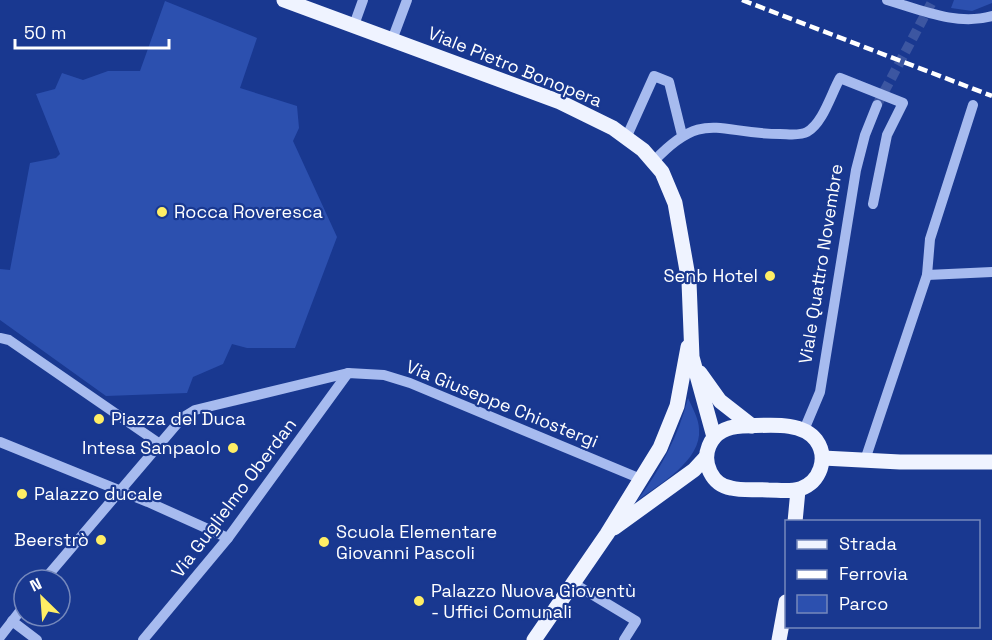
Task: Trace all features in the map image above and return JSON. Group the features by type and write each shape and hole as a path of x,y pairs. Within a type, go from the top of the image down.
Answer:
{"main road":[{"name":"Viale Pietro Bonopera","path":"284,0 560,102 627,136 654,161 670,188 683,237 689,282 690,335 694,363 714,437"},
{"name":"Viale Pietro Bonopera","path":"534,640 607,534 669,431 677,406 690,335"},
{"name":"Viale Pietro Bonopera","path":"694,363 720,401 752,426"},
{"path":"607,534 694,470 706,457 714,437 732,427 795,427 804,430 818,442 822,458 816,477 798,490 730,488 713,477 706,457"},
{"path":"822,458 992,462"},
{"path":"795,520 798,490"},
{"path":"779,640 785,607"}],"street":[{"path":"354,25 363,0"},
{"path":"392,40 407,0"},
{"path":"891,1 948,18 977,19 992,16"},
{"path":"627,136 654,76 669,82 682,135"},
{"path":"654,161 682,135 701,128 716,127 754,133 805,133 815,125 840,78 903,103 887,135 873,204"},
{"name":"Viale Quattro Novembre","path":"804,430 820,392 856,170 865,135 877,105"},
{"path":"865,460 927,275 930,239 973,105"},
{"path":"927,275 992,272"},
{"path":"7,337 108,404 160,444"},
{"name":"Via Giuseppe Chiostergi","path":"54,568 182,418 195,410 348,373 384,375 410,383 641,479"},
{"name":"Via Guglielmo Oberdan","path":"143,640 228,538 348,373"},
{"path":"0,442 148,502 228,538"},
{"path":"573,583 636,621 624,640"},
{"path":"0,637 12,621"},
{"path":"21,628 37,640"}],"green space":[{"path":"954,0 992,0 992,3 972,11 951,8"},
{"path":"165,1 257,38 240,88 297,106 299,128 293,141 337,237 295,348 247,348 232,344 223,364 193,377 187,393 106,396 0,320 0,269 10,270 30,163 56,158 60,154 36,94 55,89 62,73 83,80 108,71 140,71"},
{"path":"688,398 699,425 698,441 694,451 677,471 637,501 668,452"}],"tunnel":[{"path":"877,105 933,0"}],"railway":[{"path":"742,0 992,96"}],"place":[{"name":"Rocca Roveresca","path":"162,212"},
{"name":"Senb Hotel","path":"770,276"},
{"name":"Piazza del Duca","path":"99,419"},
{"name":"Intesa Sanpaolo","path":"233,448"},
{"name":"Palazzo ducale","path":"22,494"},
{"name":"Beerstrò","path":"101,540"},
{"name":"Scuola Elementare Giovanni Pascoli","path":"324,542"},
{"name":"Palazzo Nuova Gioventù - Uffici Comunali","path":"419,601"}]}
